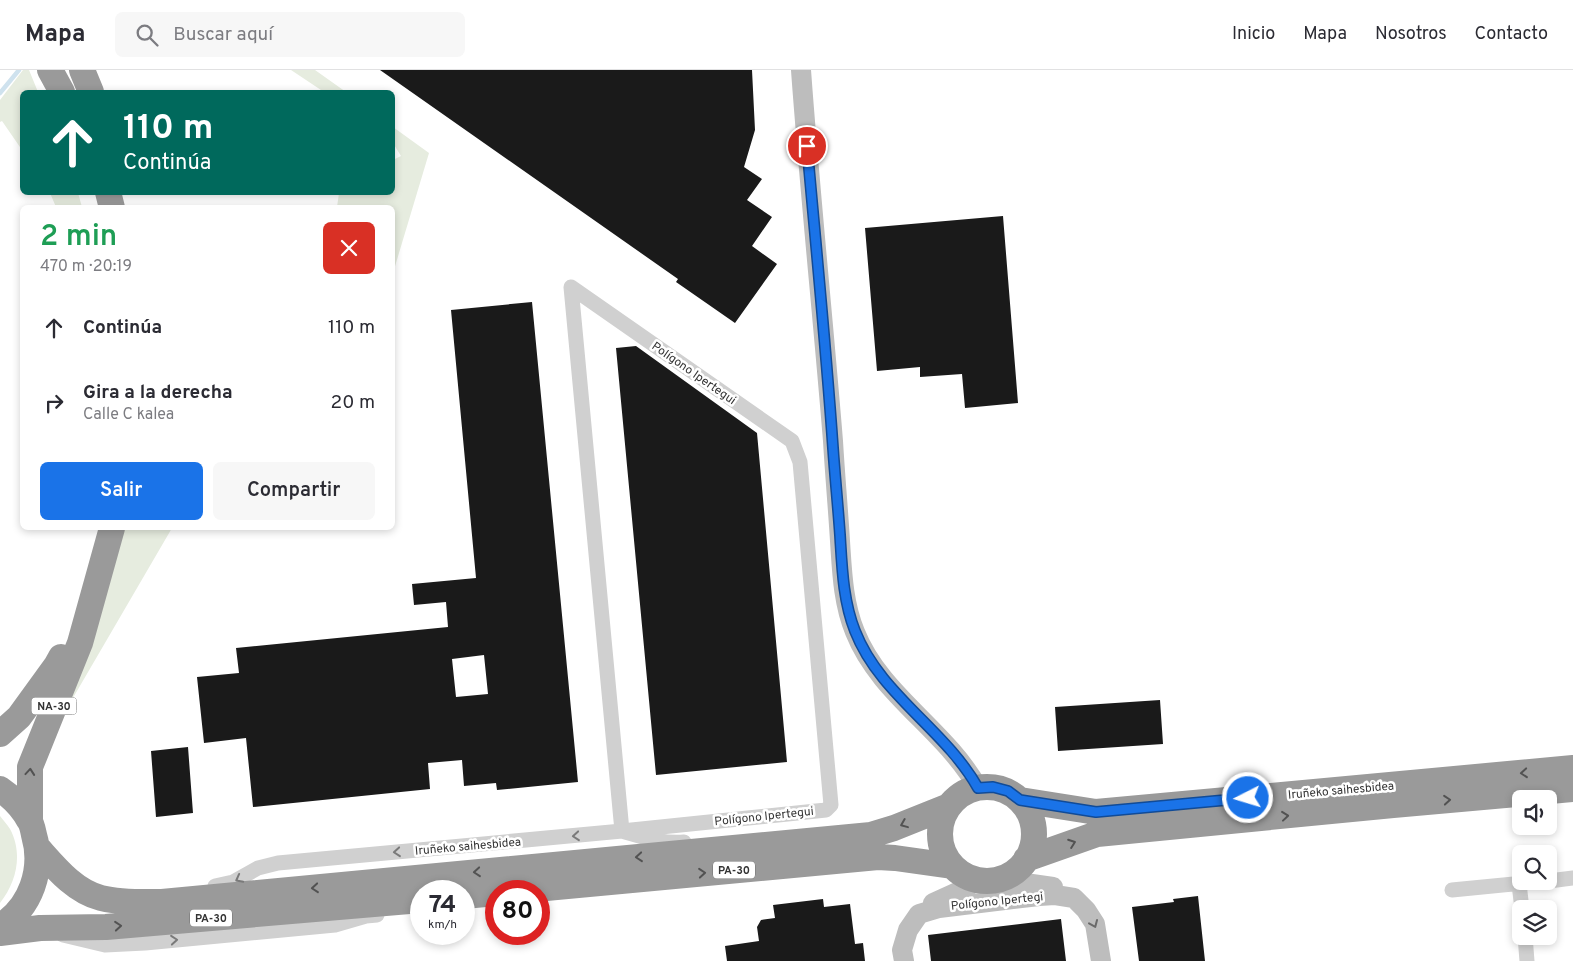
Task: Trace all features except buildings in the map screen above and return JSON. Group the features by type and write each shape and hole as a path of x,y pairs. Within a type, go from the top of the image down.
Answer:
{"highway":[{"path":"50,70 76,84"},
{"name":"NA-30","path":"30,821 30,767 80,643 111,530"},
{"name":"NA-30","path":"0,734 19,717 56,666 94,594"},
{"name":"Iruñeko saihesbidea","path":"1020,800 1096,812 1573,768"},
{"path":"976,880 990,881 1004,878 1017,870 1026,859 1033,845 1034,829 1029,813 1020,800 1008,791 993,787 978,788"},
{"name":"PA-30","path":"949,806 967,791 978,788"},
{"name":"PA-30","path":"0,789 13,798 30,821 38,848 37,875 27,900 9,921 0,926"},
{"name":"Iruñeko saihesbidea","path":"1026,859 1097,834 1573,789"},
{"path":"949,806 942,820 940,837 944,852 952,866"},
{"name":"Iruñeko saihesbidea","path":"38,848 57,870 78,887 99,898 126,902 162,902 871,834 894,828 949,806"},
{"name":"PA-30","path":"550,888 878,857 952,866 976,880"},
{"name":"PA-30","path":"0,933 40,928 106,927 410,901"}],"street":[{"path":"801,70 833,440 842,571 847,605 855,631 868,659 889,687 951,750 968,770 978,788"},
{"name":"Polígono Ipertegui","path":"571,287 792,441 800,462 831,804 826,810 622,832 573,306 571,287"},
{"name":"Iruñeko saihesbidea","path":"162,902 175,891 233,882 258,868 278,863 622,832 673,843 723,838 780,844"},
{"name":"Polígono Ipertegi","path":"1004,878 1056,888 1074,898 1086,910 1095,924 1102,961"},
{"path":"1557,880 1573,878"},
{"name":"Polígono Ipertegi","path":"904,961 902,950 908,930 919,914 928,906 966,888 976,880"},
{"path":"1452,890 1512,885"},
{"name":"Polígono Ipertegi","path":"919,914 939,908 1039,896 1074,898"},
{"path":"1526,945 1527,961"}],"shaded area":[{"path":"23,70 29,70 37,90 20,90 20,147 2,121 0,122 0,100"},
{"path":"291,70 315,70 343,90 321,90"},
{"path":"395,128 429,153 395,266 395,205 337,205 339,195 395,195 395,159 401,156 395,146"},
{"path":"51,195 79,195 81,205 55,205"},
{"path":"123,530 171,530 63,715"},
{"path":"0,816 14,838 17,857 11,886 0,903"}],"waterway":[{"path":"0,93 19,70"}],"route":[{"path":"807,146 833,440 842,571 847,605 855,631 868,659 889,687 951,750 968,770 978,788 993,787 1008,791 1020,800 1096,812 1248,798"}]}
